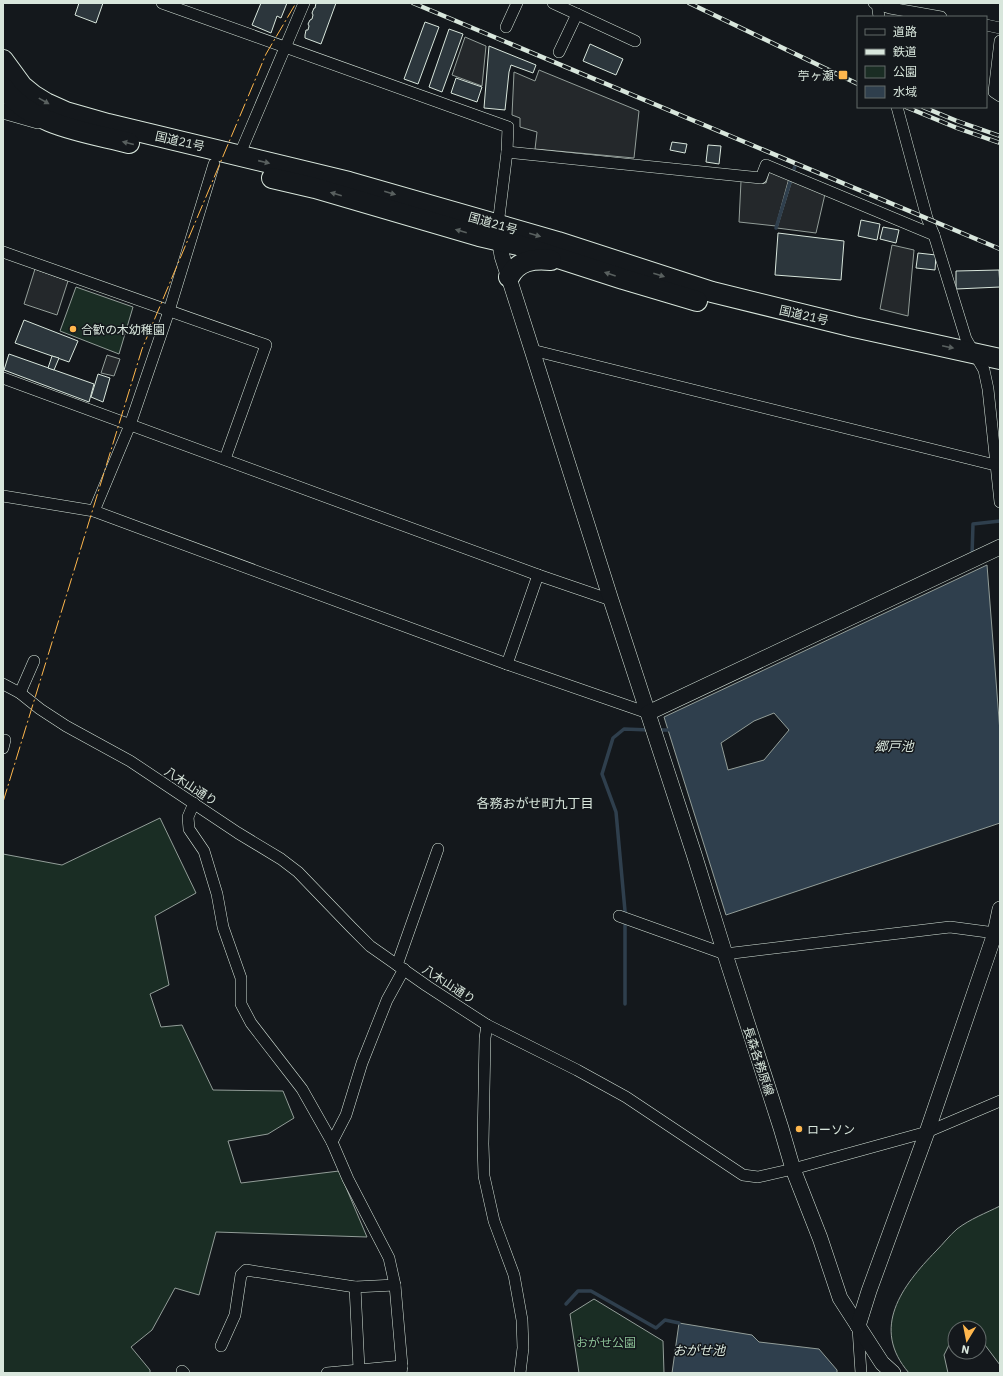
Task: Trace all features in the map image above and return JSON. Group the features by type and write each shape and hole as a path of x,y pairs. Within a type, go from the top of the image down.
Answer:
{"highway":[{"name":"国道21号","path":"3,60 7,79 27,111 51,122 83,133 315,188 472,234 498,232 558,242 712,292 808,316 974,353 995,368"},
{"name":"国道21号","path":"7,79 22,86 46,103 66,112 108,124 349,182 498,232 579,264 680,296 750,316 995,368"},
{"path":"509,277 512,271 526,261 539,258 579,264"}],"main road":[{"path":"3,111 39,122 51,122"},
{"name":"長森各務原線","path":"498,232 509,277 611,600 694,854 724,954 793,1169 820,1238 840,1298 882,1363 893,1373"},
{"path":"651,724 1000,547"},
{"path":"858,1326 997,932 1000,910"}],"street":[{"path":"162,3 508,127 507,152 498,232"},
{"path":"239,156 304,3"},
{"path":"506,26 517,3"},
{"path":"553,3 635,41"},
{"path":"879,16 876,3 936,16"},
{"path":"559,52 577,14"},
{"path":"987,25 1000,28"},
{"path":"1000,42 994,92 1000,96"},
{"path":"897,108 927,218 934,235 966,339 974,353"},
{"path":"507,152 761,178 766,166 934,235"},
{"path":"94,511 130,424 169,311 214,164"},
{"path":"3,252 266,345 225,459"},
{"path":"532,350 995,465"},
{"path":"995,368 988,389 1000,502"},
{"path":"3,378 538,575 611,600"},
{"path":"3,496 94,511 507,664 651,724"},
{"path":"507,664 538,575"},
{"path":"20,693 34,662"},
{"name":"八木山通り","path":"3,684 20,693 40,709 66,726 130,761 238,833 281,859 293,868 370,946 427,986 487,1024 577,1070 637,1105 743,1175 758,1177 793,1169 926,1132 1000,1101"},
{"path":"3,740 5,740 3,748"},
{"path":"194,803 188,816 189,829 204,851 211,872 223,926 240,978 241,1004 251,1023 302,1089 332,1142 348,1179 389,1258 395,1284 402,1369 359,1369 327,1373"},
{"path":"332,1142 346,1115 362,1063 401,967 438,849"},
{"path":"619,916 724,954 950,927 997,932"},
{"path":"487,1024 485,1038 484,1176 494,1221 514,1275 522,1320 523,1348 520,1373"},
{"path":"221,1346 235,1315 242,1275 246,1270 355,1287 395,1284"},
{"path":"355,1287 359,1369"},
{"path":"858,1326 862,1373"}],"green space":[{"path":"76,287 133,307 119,354 60,331"},
{"path":"160,818 196,893 155,916 169,985 150,994 161,1027 182,1025 213,1090 283,1091 294,1118 268,1134 228,1141 241,1183 339,1171 367,1237 216,1232 199,1295 175,1288 152,1330 131,1347 150,1370 150,1373 3,1373 3,854 62,865"},
{"path":"1000,1206 1000,1365 987,1348 987,1320 947,1320 947,1349 944,1355 948,1373 909,1373 898,1356 892,1340 891,1324 895,1308 902,1293 923,1264 957,1229 973,1219"},
{"name":"おがせ公園","path":"594,1299 663,1341 664,1373 579,1373 570,1314"}],"shaded area":[{"path":"465,37 486,46 482,86 452,75"},
{"path":"539,70 639,111 634,158 535,149 537,132 520,127 520,118 512,115 514,72 535,81"},
{"path":"770,169 789,178 776,226 739,222 741,181 766,183"},
{"path":"792,180 825,194 816,233 777,228"},
{"path":"892,245 914,250 908,316 880,309"},
{"path":"35,269 68,281 57,315 24,304"},
{"path":"107,355 120,359 114,376 101,373"}],"water":[{"name":"郷戸池","path":"987,565 1000,732 1000,823 726,915 664,717","holes":["774,713 789,730 764,760 728,770 721,743 754,721"]},
{"name":"おがせ池","path":"679,1323 752,1335 759,1342 819,1349 837,1370 837,1373 672,1373"}],"building":[{"path":"79,3 103,3 96,23 75,15"},
{"path":"261,3 287,3 281,18 277,16 271,33 252,25"},
{"path":"316,3 336,3 321,44 305,38 306,30 308,30 308,24 312,19 312,13"},
{"path":"425,22 439,27 418,84 404,79"},
{"path":"449,29 463,34 442,92 429,87"},
{"path":"590,44 623,59 616,75 583,61"},
{"path":"489,46 536,65 533,73 511,65 505,110 484,108"},
{"path":"456,78 482,87 477,102 451,93"},
{"path":"672,142 687,144 685,153 670,150"},
{"path":"708,145 721,146 719,164 706,162"},
{"path":"861,220 880,224 877,240 858,236"},
{"path":"883,227 899,230 896,243 880,239"},
{"path":"778,233 844,241 841,280 775,275"},
{"path":"918,253 936,255 935,270 916,268"},
{"path":"999,270 1000,287 956,289 956,271"},
{"path":"24,320 78,341 69,362 15,343"},
{"path":"9,354 94,384 89,402 4,370"},
{"path":"52,356 59,358 54,370 48,368"},
{"path":"98,374 110,378 103,402 91,397"}],"waterway":[{"path":"776,228 795,166"},
{"path":"972,556 973,524 1000,521"},
{"path":"625,1004 625,911 616,812 602,774 613,738 624,729 650,730"},
{"path":"656,730 668,730"},
{"path":"566,1304 578,1291 591,1291 656,1328 665,1320 679,1323"}],"railway":[{"path":"413,3 1000,249"},
{"path":"689,3 857,84"},
{"path":"908,108 957,128 1000,143"},
{"path":"925,108 1000,136"}],"power":[{"path":"3,802 142,349 266,54 296,3"}],"place":[{"name":"苧ヶ瀬","path":"843,75"},
{"name":"合歓の木幼稚園","path":"73,329"},
{"name":"ローソン","path":"799,1129"}],"district":[{"name":"各務おがせ町九丁目","path":"535,803"}]}
